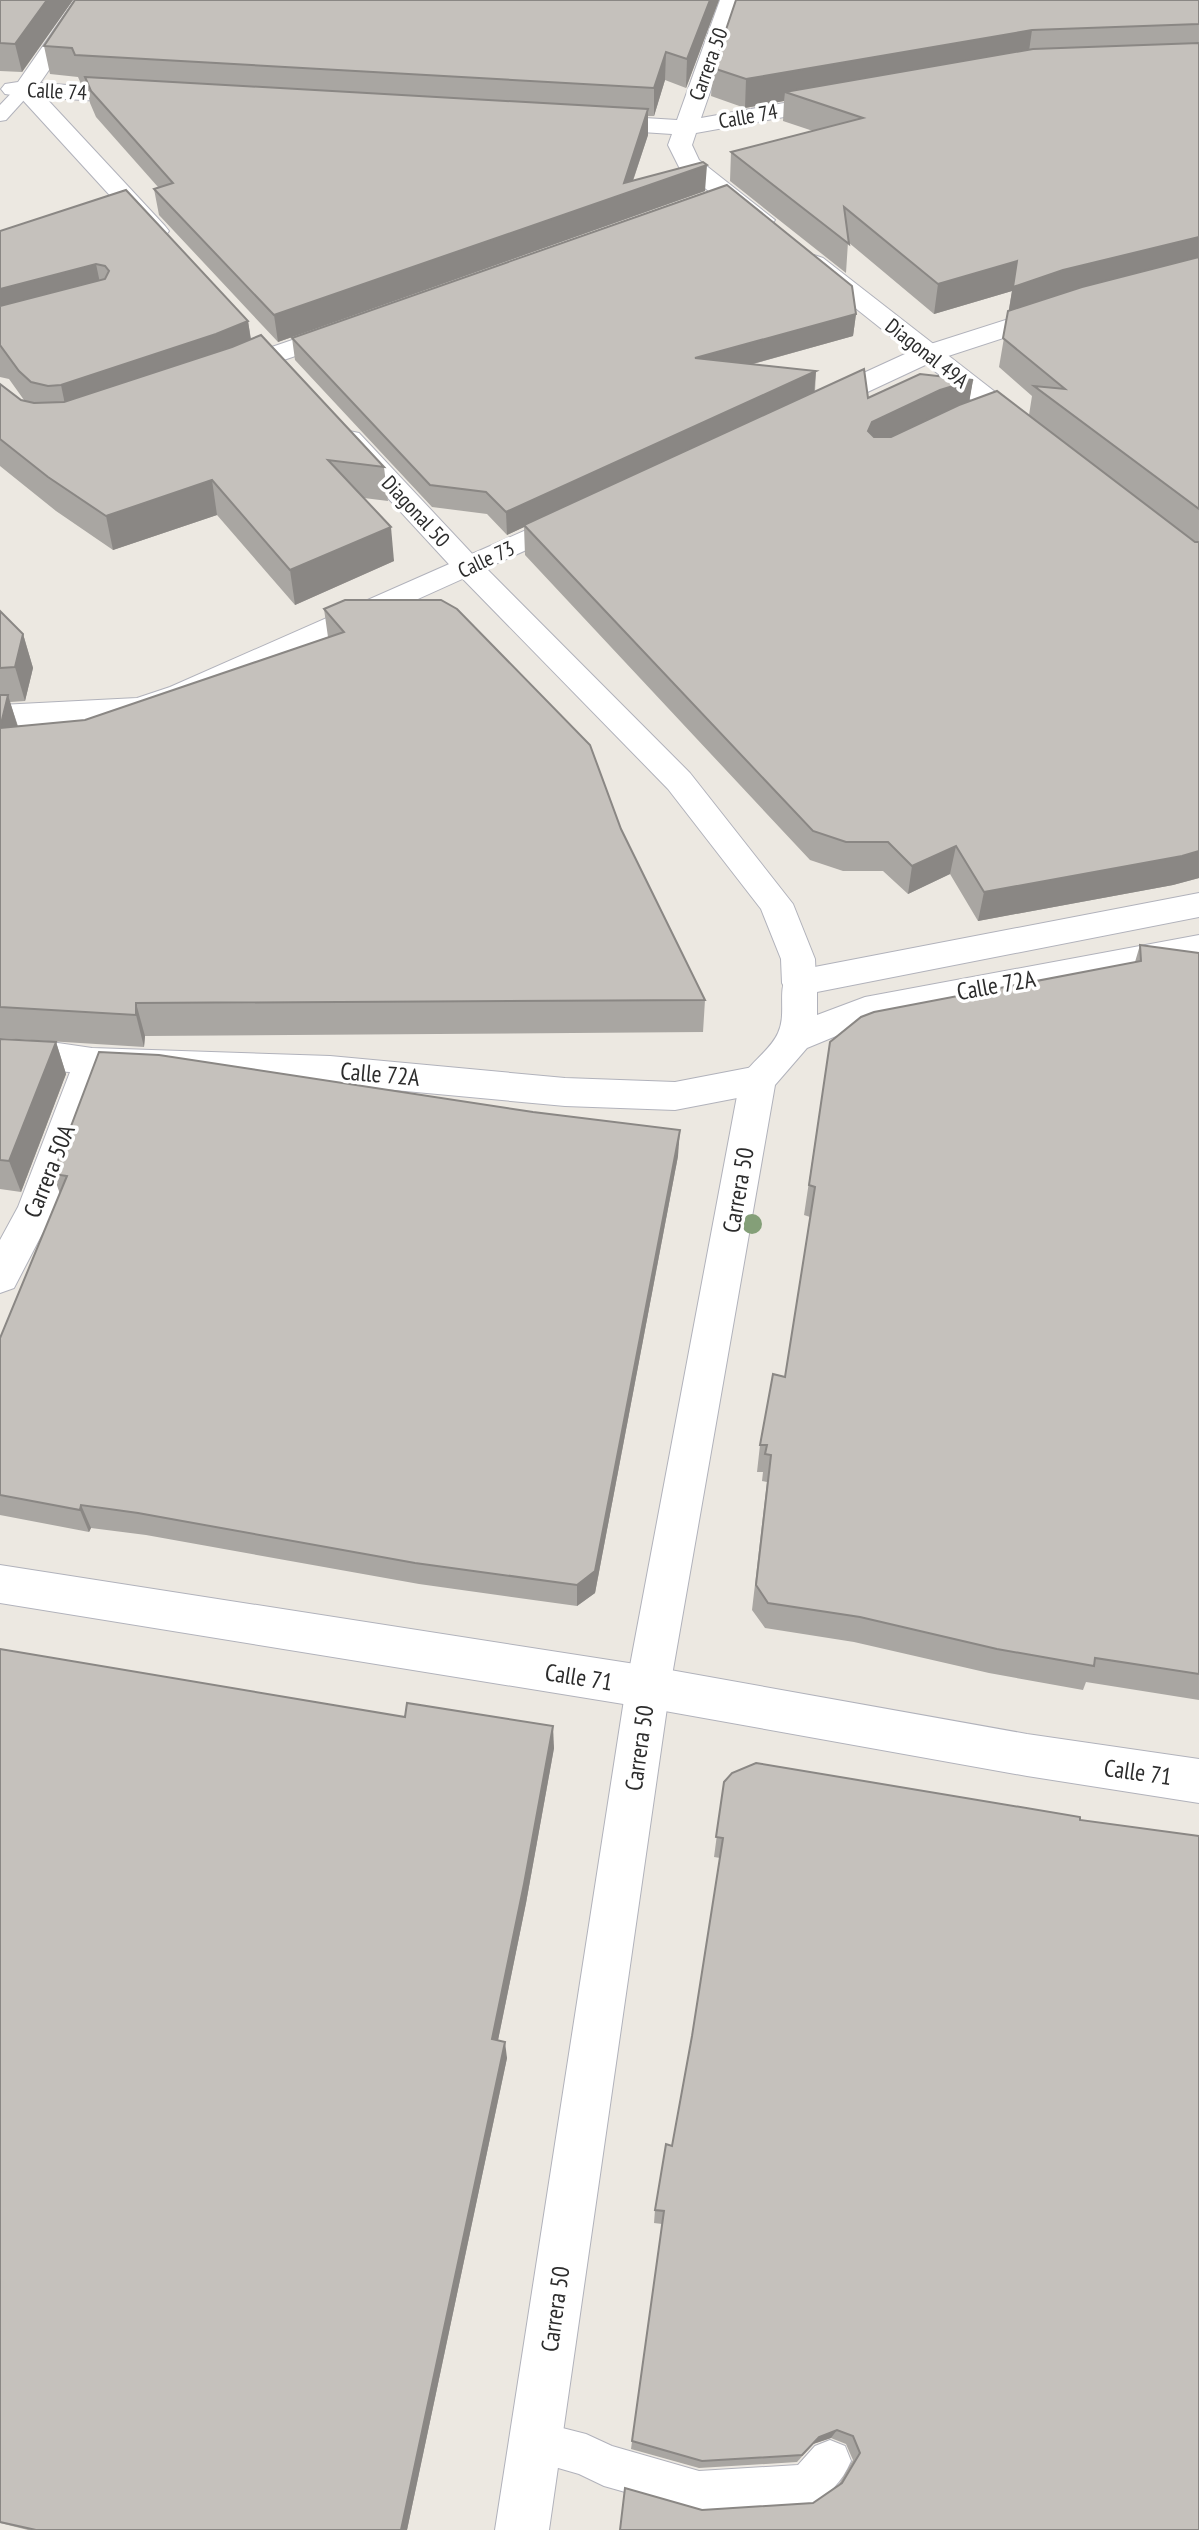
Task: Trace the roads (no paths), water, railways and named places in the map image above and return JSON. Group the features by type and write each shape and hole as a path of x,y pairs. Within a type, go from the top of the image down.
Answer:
{"street":[{"path":"86,0 12,89 177,254"},
{"name":"Carrera 50","path":"685,128 731,0"},
{"name":"Calle 74","path":"12,89 162,97"},
{"name":"Calle 74","path":"575,121 685,128 858,97"},
{"name":"Diagonal 49A","path":"685,128 680,145 689,164 927,354 986,413 1050,448"},
{"path":"703,203 729,194"},
{"path":"791,418 927,354 1080,304"},
{"path":"261,361 363,324"},
{"path":"253,336 261,361 290,376"},
{"name":"Diagonal 50","path":"328,416 468,567 678,781 761,882 785,923 798,959 799,984"},
{"name":"Calle 73","path":"0,716 139,708 181,694 604,504"},
{"name":"Calle 72A","path":"799,984 1199,905"},
{"name":"Calle 72A","path":"798,1037 865,1010 1199,948"},
{"path":"758,1080 798,1037 801,1015 799,984"},
{"name":"Calle 72A","path":"0,1055 51,1056 92,1062 330,1070 565,1091 675,1096 758,1080"},
{"name":"Carrera 50A","path":"0,1277 36,1209 92,1062"},
{"name":"Carrera 50","path":"522,2530 648,1687 758,1080"},
{"name":"Calle 71","path":"0,1584 648,1687 1014,1753 1199,1781"}],"lane":[{"path":"0,116 12,89"},
{"path":"536,2442 586,2455 604,2465 699,2492 807,2485 830,2462"}]}
